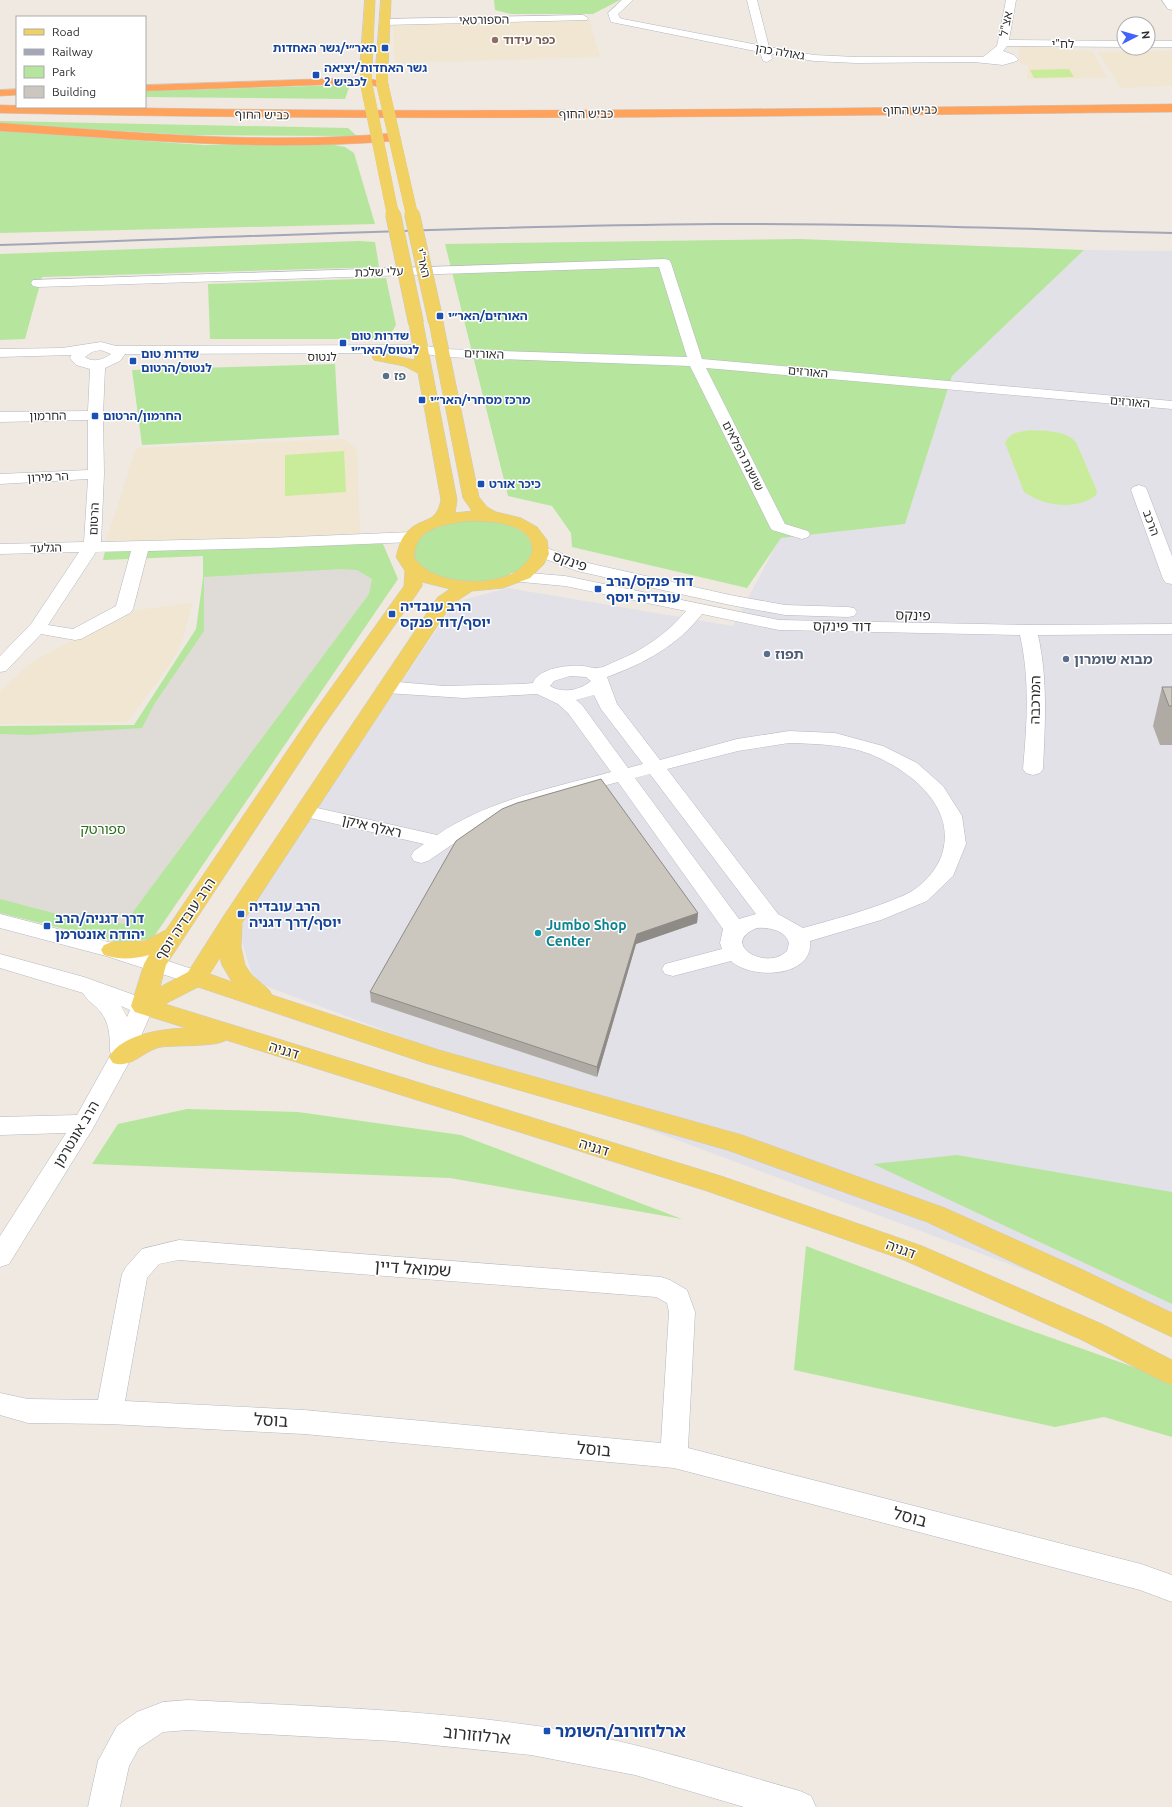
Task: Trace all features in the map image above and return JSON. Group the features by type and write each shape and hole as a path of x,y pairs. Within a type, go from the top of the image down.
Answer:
{"highway":[{"path":"320,82 354,76 362,73 366,68"},
{"path":"146,88 307,82 366,82 383,86"},
{"path":"0,93 16,92"},
{"name":"כביש החוף","path":"146,105 448,108 1172,98"},
{"path":"0,101 16,102"},
{"name":"כביש החוף","path":"0,109 202,114 393,116 1172,108"},
{"path":"0,127 174,139 330,141 394,137"},
{"path":"330,141 365,145 374,148 381,154"}],"main road":[{"name":"האר\"י","path":"370,0 366,82 423,359 449,500 447,512 439,521"},
{"name":"האר\"י","path":"386,0 382,68 383,86 443,353 471,498 481,511 490,516"},
{"path":"381,353 407,342 416,327"},
{"path":"381,353 419,367 423,359"},
{"path":"469,516 490,516 509,520 524,527 536,536 539,541 541,551 536,563 517,577 494,584 466,587 436,582 420,574 406,560 406,548 412,537 423,528 439,521 469,516"},
{"name":"הרב עובדיה יוסף","path":"143,1006 155,964 313,727 413,586 414,569"},
{"path":"143,1006 196,978 231,922 386,686 444,601 466,587"},
{"path":"231,922 230,957 236,973 251,988 270,1003"},
{"path":"112,950 127,952 151,948 164,942 175,934"},
{"path":"196,978 433,1057 740,1144 936,1215 1072,1277 1172,1326"},
{"name":"דגניה","path":"143,1006 715,1184 913,1253 1092,1332 1172,1373"},
{"path":"120,1057 141,1044 156,1040 197,1036 243,1038"}],"street":[{"path":"752,0 766,54"},
{"name":"אצ\"ל","path":"996,54 1011,0"},
{"path":"1167,0 1172,7"},
{"name":"גאולה כהן","path":"625,2 613,13 615,20 766,54 834,59 967,59 996,54"},
{"name":"הספורטאי","path":"384,22 584,18"},
{"path":"1156,44 1172,44"},
{"name":"לח\"י","path":"996,54 1116,45"},
{"name":"אצ\"ל","path":"996,54 1012,64 996,54"},
{"name":"עלי שלכת","path":"38,283 664,262 696,363"},
{"path":"0,353 62,352 101,346 102,359"},
{"name":"הרטום","path":"0,667 37,628 92,546 96,474 95,415 102,359 79,361 77,355 89,348"},
{"name":"לנטוס","path":"0,360 102,359 147,356 381,353 423,359 443,353"},
{"name":"האורזים","path":"443,353 669,360 1172,405"},
{"name":"שושנת הפלאים","path":"696,363 778,527 802,534"},
{"name":"החרמון","path":"0,417 95,415"},
{"name":"הר מירון","path":"0,479 96,474"},
{"name":"הרכב","path":"1139,490 1172,579"},
{"name":"הגלעד","path":"0,549 412,537"},
{"path":"37,628 75,635 124,609 141,546"},
{"name":"פינקס","path":"541,551 583,567 730,600 785,610 972,618 1172,616"},
{"name":"דוד פינקס","path":"517,577 565,581 779,625 1028,630 1172,629"},
{"path":"547,691 542,682 546,678 560,673 579,671 598,677 661,645 678,632 697,609"},
{"name":"המרכבה","path":"1028,630 1037,675 1033,769"},
{"path":"0,646 18,647"},
{"path":"598,677 608,705 771,919 789,928 798,937 800,945 794,958 782,965 765,967 754,965 745,962 734,953 730,942 734,932 740,926 754,921 775,922"},
{"path":"386,686 442,692 547,691 565,700 574,707 734,928 734,932"},
{"path":"420,856 471,823 510,806 548,794 737,745 789,737 835,739 876,750 910,767 936,790 952,816 956,844 946,871 920,896 874,915 798,937"},
{"name":"ראלף איקן","path":"304,811 441,842"},
{"path":"0,921 112,950 196,978"},
{"path":"673,969 734,953"},
{"name":"דגניה","path":"0,961 76,982 143,1006"},
{"path":"76,982 94,993 111,1008 119,1021 122,1034 120,1057"},
{"name":"הרב אונטרמן","path":"0,1257 84,1124 120,1057 143,1006"},
{"path":"0,1126 84,1124"},
{"name":"שמואל דיין","path":"108,1412 135,1274 151,1256 179,1250 661,1287 678,1297 682,1312 674,1456"},
{"name":"בוסל","path":"0,1404 28,1411 108,1412 304,1422 674,1456 1141,1577 1172,1589"},
{"name":"ארלוזורוב","path":"104,1807 114,1761 128,1738 148,1723 163,1717 188,1715 393,1726 531,1740 635,1760 800,1807"}],"shaded area":[{"name":"כפר עידוד","path":"589,19 600,57 395,63 393,24"},
{"path":"1019,47 1049,47 1063,50 1092,51 1107,78 1027,79 1028,65 1019,63"},
{"path":"1156,51 1172,51 1172,86 1121,88 1098,52 1116,52 1116,56 1156,56"},
{"path":"1084,250 1172,251 1172,1325 263,985 251,972 242,941 241,927 259,895 455,602 508,588 733,626 780,538 905,524 952,376"},
{"path":"344,439 357,449 360,536 174,543 106,541 136,448"},
{"name":"ספורטק","path":"341,569 357,570 372,579 369,594 124,924 61,915 0,899 0,734 30,735 142,728 155,703 204,631 204,577"},
{"path":"192,603 182,642 170,664 127,722 0,724 0,692 32,662 129,611"}],"green space":[{"path":"494,0 620,0 593,14 511,14 495,10"},
{"path":"1069,69 1074,77 1034,78 1030,70"},
{"path":"350,85 345,99 146,97 146,91"},
{"path":"0,121 348,128 357,136 186,135 0,124"},
{"path":"0,131 204,145 329,144 345,147 354,153 375,224 0,233"},
{"path":"800,239 1084,250 952,376 905,524 781,538 747,588 572,547 571,533 552,506 508,496 445,244"},
{"path":"359,241 375,242 379,267 42,277 25,339 0,340 0,254"},
{"path":"386,278 396,325 390,335 370,339 210,339 208,284"},
{"path":"335,364 339,435 142,445 132,370"},
{"path":"1030,430 1061,433 1076,442 1097,491 1096,495 1079,503 1060,505 1041,501 1024,492 1005,443 1012,435"},
{"path":"344,451 346,492 285,496 285,455"},
{"path":"477,519 509,524 526,534 533,547 530,559 521,569 493,580 476,582 442,578 428,573 416,564 413,558 413,549 416,540 422,534 439,525"},
{"name":"ספורטק","path":"383,544 398,579 153,938 124,944 0,913 0,726 134,725 196,629 203,578 203,556 103,560 106,547"},
{"path":"187,1109 298,1112 461,1135 682,1219 450,1178 92,1164 118,1124"},
{"path":"957,1155 1172,1192 1172,1304 873,1164"},
{"path":"806,1246 1018,1326 1142,1370 1172,1385 1172,1437 1104,1417 1055,1427 794,1370"}],"building":[{"path":"1162,687 1172,687 1172,706 1169,706"},
{"name":"Jumbo Shop Center","path":"601,779 698,913 637,934 597,1067 370,992 456,841 502,809 517,803"}],"railway":[{"path":"0,245 449,229 718,224 889,225 1172,233"}],"place":[{"name":"כפר עידוד","path":"495,40"},
{"name":"האר״י/גשר האחדות","path":"385,48"},
{"name":"גשר האחדות/יציאה לכביש 2","path":"316,75"},
{"name":"האורזים/האר״י","path":"440,316"},
{"name":"שדרות טום לנטוס/האר״י","path":"343,343"},
{"name":"שדרות טום לנטוס/הרטום","path":"133,361"},
{"name":"פז","path":"386,376"},
{"name":"מרכז מסחרי/האר״י","path":"422,400"},
{"name":"החרמון/הרטום","path":"95,416"},
{"name":"כיכר אורט","path":"481,484"},
{"name":"דוד פנקס/הרב עובדיה יוסף","path":"598,589"},
{"name":"הרב עובדיה יוסף/דוד פנקס","path":"392,614"},
{"name":"תפוז","path":"767,654"},
{"name":"מבוא שומרון","path":"1066,659"},
{"name":"הרב עובדיה יוסף/דרך דגניה","path":"241,914"},
{"name":"דרך דגניה/הרב יהודה אונטרמן","path":"47,926"},
{"name":"Jumbo Shop Center","path":"538,933"},
{"name":"ארלוזורוב/השומר","path":"547,1731"}]}
